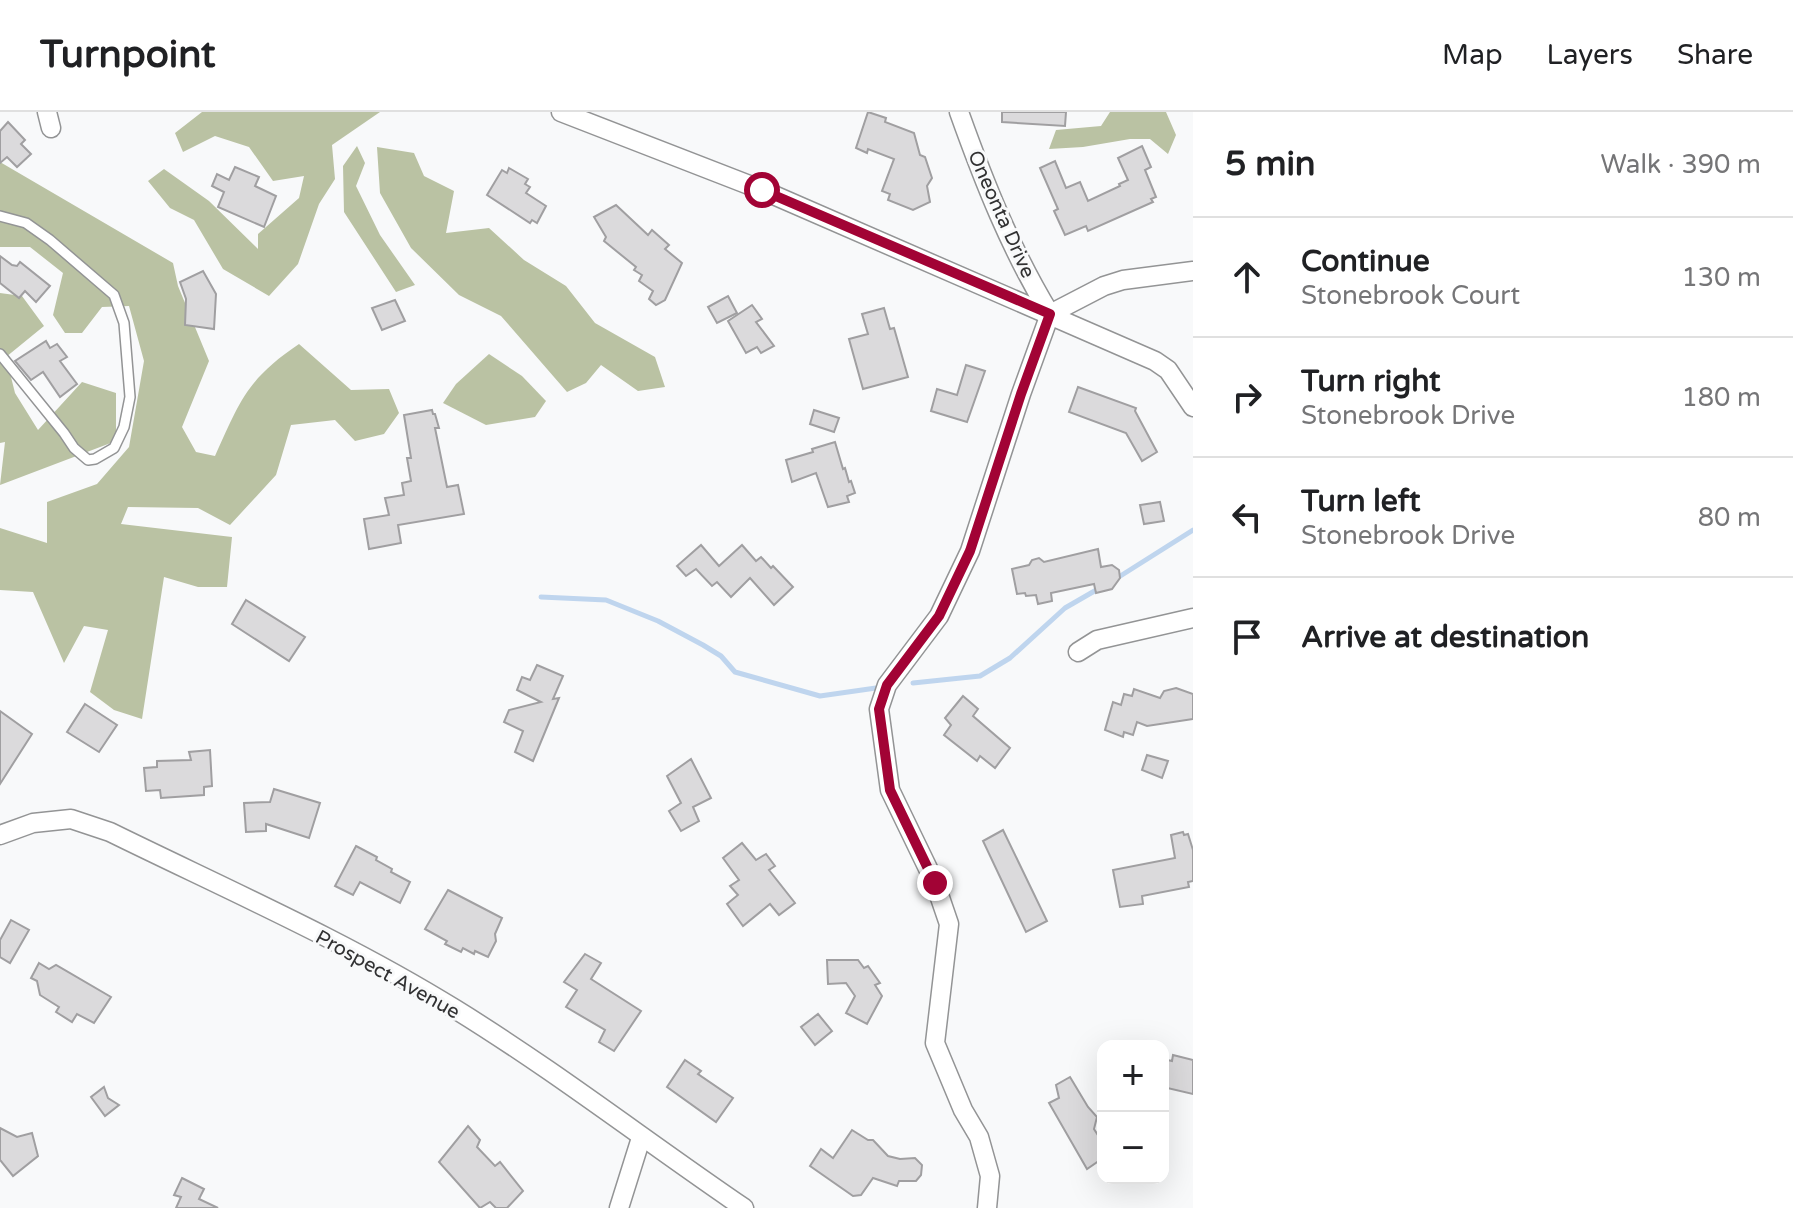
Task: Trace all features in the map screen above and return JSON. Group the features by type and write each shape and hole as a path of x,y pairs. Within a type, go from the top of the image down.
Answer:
{"street":[{"path":"561,112 762,190 1155,361 1168,370 1193,407"},
{"name":"Oneonta Drive","path":"959,112 988,193 1028,278 1050,314"},
{"path":"987,1208 990,1176 979,1137 963,1110 935,1043 949,924 935,883 890,790 879,709 887,685 939,616 970,551 1050,314 1104,286 1123,280 1193,271"},
{"path":"1078,652 1097,640 1193,618"},
{"name":"Prospect Avenue","path":"0,835 33,823 71,819 110,832 341,946 453,1007 563,1079 641,1138 744,1208"},
{"path":"619,1208 641,1138"}],"lane":[{"path":"0,216 26,223 114,295 124,323 130,397 124,427 114,448 88,460 74,448 0,354"}],"green space":[{"path":"202,112 380,112 332,145 335,179 319,204 298,264 269,296 223,269 194,220 170,208 148,181 164,169 209,201 258,249 258,234 299,198 304,176 273,181 249,147 215,136 183,152 175,133"},
{"path":"1110,112 1166,112 1176,135 1168,154 1150,139 1049,149 1056,130 1101,126"},
{"path":"357,146 365,163 356,186 380,235 415,285 396,292 344,212 343,166"},
{"path":"377,147 414,153 424,176 454,191 446,233 489,228 524,260 566,286 595,323 655,357 665,387 638,391 601,365 586,383 567,392 501,316 459,295 411,248 380,193"},
{"path":"0,162 173,263 178,286 209,361 182,427 196,452 215,456 231,420 256,380 299,344 351,390 389,389 399,413 384,434 355,441 335,420 291,425 276,475 230,525 198,508 128,507 121,524 232,537 227,587 198,587 164,577 142,719 114,710 90,692 108,630 84,626 64,663 33,592 0,590 0,528 47,543 47,502 97,484 129,447 144,361 129,306 102,307 82,333 65,333 53,315 63,273 30,247 0,247"},
{"path":"0,293 22,296 44,326 6,357 15,393 38,430 82,382 116,393 116,441 0,485 5,442 0,443"},
{"path":"489,354 522,376 546,401 535,417 486,425 443,403 456,384"}],"building":[{"path":"868,112 914,133 920,155 925,157 932,178 927,186 930,202 913,210 888,200 890,194 882,191 894,159 856,148"},
{"path":"1002,112 1066,112 1065,126 1002,122"},
{"path":"8,122 25,140 21,144 31,154 17,167 7,157 0,163 0,131"},
{"path":"1142,146 1151,167 1145,170 1156,197 1151,199 1153,202 1088,231 1086,226 1065,235 1054,211 1058,209 1040,168 1055,161 1066,188 1080,182 1088,201 1128,180 1118,158"},
{"path":"235,167 259,177 255,186 276,196 264,227 218,207 224,192 212,186 217,174 229,180"},
{"path":"509,168 528,179 525,184 530,187 526,193 546,206 537,223 532,220 530,223 487,195 502,170 507,173"},
{"path":"616,205 648,235 652,230 669,245 665,249 682,263 665,300 656,305 649,299 653,291 639,281 642,275 604,241 606,237 594,217"},
{"path":"0,256 12,265 17,266 20,262 50,286 36,302 25,291 19,298 0,283"},
{"path":"203,271 216,294 214,329 185,325 186,299 180,282"},
{"path":"728,296 737,313 717,323 708,307"},
{"path":"395,300 405,321 382,330 372,308"},
{"path":"752,305 762,319 756,322 774,346 761,353 757,347 746,353 728,321"},
{"path":"884,308 890,329 894,328 908,377 863,389 849,339 868,334 862,314"},
{"path":"46,341 50,348 57,344 67,357 60,361 77,384 60,397 43,372 31,380 15,361"},
{"path":"966,365 985,371 967,422 931,411 937,389 957,395"},
{"path":"1078,387 1136,408 1157,452 1142,461 1126,433 1069,412"},
{"path":"432,410 439,428 435,428 447,487 458,485 464,514 398,525 401,543 369,549 364,519 389,515 385,498 404,495 402,483 411,481 407,458 411,458 404,415"},
{"path":"814,410 839,418 834,432 810,424"},
{"path":"835,442 843,469 855,493 847,496 849,502 828,507 816,473 792,482 786,460"},
{"path":"1160,502 1164,521 1144,524 1140,505"},
{"path":"701,545 719,566 742,545 756,561 761,557 771,568 773,566 793,587 774,605 750,578 731,597 717,582 712,586 696,569 686,576 677,566"},
{"path":"1098,549 1101,567 1112,565 1119,570 1120,578 1112,589 1096,593 1094,584 1051,593 1052,601 1038,604 1036,595 1017,594 1012,569 1029,565 1039,558 1044,562"},
{"path":"246,600 305,637 289,661 232,624"},
{"path":"537,665 563,676 553,699 559,698 533,761 515,752 523,731 504,722 509,710 541,702 517,690 522,677 530,680"},
{"path":"1176,688 1193,694 1193,719 1147,726 1137,722 1133,735 1124,732 1123,737 1105,730 1113,702 1121,705 1124,694 1132,696 1134,689 1160,698 1164,691"},
{"path":"963,696 978,709 973,716 1010,748 995,768 980,756 977,761 944,735 951,725 945,718"},
{"path":"85,704 117,725 99,752 67,732"},
{"path":"0,711 32,734 0,784"},
{"path":"210,750 212,786 204,787 204,795 161,798 160,790 146,791 144,768 157,767 157,761 191,760 189,752"},
{"path":"1147,755 1168,761 1162,778 1142,770"},
{"path":"691,759 711,798 693,807 699,821 681,831 669,811 681,803 667,776"},
{"path":"274,789 320,803 309,838 266,824 266,831 246,832 244,803 270,802"},
{"path":"1003,830 1047,921 1026,932 983,841"},
{"path":"1183,832 1184,835 1188,834 1193,850 1193,881 1188,882 1189,887 1142,896 1143,904 1120,907 1113,870 1175,858 1171,835"},
{"path":"742,843 756,860 766,854 775,866 769,870 795,903 779,915 770,904 743,926 727,904 738,895 730,886 739,880 723,858"},
{"path":"356,846 377,857 376,860 392,869 391,872 410,882 400,903 360,882 353,895 335,886"},
{"path":"448,890 502,918 488,957 463,948 461,952 425,929"},
{"path":"11,920 29,930 10,963 0,957 0,940"},
{"path":"585,954 601,963 591,979 641,1011 614,1051 599,1042 605,1030 566,1007 577,990 564,982"},
{"path":"827,960 858,960 864,968 868,966 880,983 875,985 882,996 867,1024 846,1013 855,996 846,983 828,984"},
{"path":"39,963 49,969 56,965 111,997 94,1023 77,1014 72,1022 56,1012 59,1007 40,995 37,981 31,978"},
{"path":"818,1014 832,1031 815,1045 801,1027"},
{"path":"1173,1055 1193,1060 1193,1094 1169,1088 1169,1060 1172,1061"},
{"path":"685,1060 701,1071 698,1074 733,1098 716,1122 667,1087"},
{"path":"1070,1077 1097,1117 1094,1129 1097,1134 1097,1162 1087,1169 1049,1103 1059,1098 1056,1085"},
{"path":"104,1087 108,1098 119,1105 105,1116 91,1097"},
{"path":"468,1126 480,1140 477,1147 495,1166 500,1162 523,1191 507,1208 496,1208 490,1202 480,1208 439,1162"},
{"path":"0,1128 17,1137 32,1133 38,1156 13,1176 0,1160"},
{"path":"852,1130 873,1140 888,1156 915,1158 922,1165 921,1175 916,1181 899,1181 897,1186 873,1178 861,1195 853,1196 810,1166 821,1149 833,1158"},
{"path":"182,1178 204,1189 199,1199 218,1208 176,1208 181,1197 174,1195"}],"waterway":[{"path":"1114,580 1193,530"},
{"path":"913,683 980,676 1010,658 1065,608 1098,589"},
{"path":"541,597 606,600 658,621 703,645 721,656 735,672 820,696 883,687"}],"route":[{"path":"762,190 1050,314 970,551 939,616 887,685 879,709 890,790 935,883"}]}
